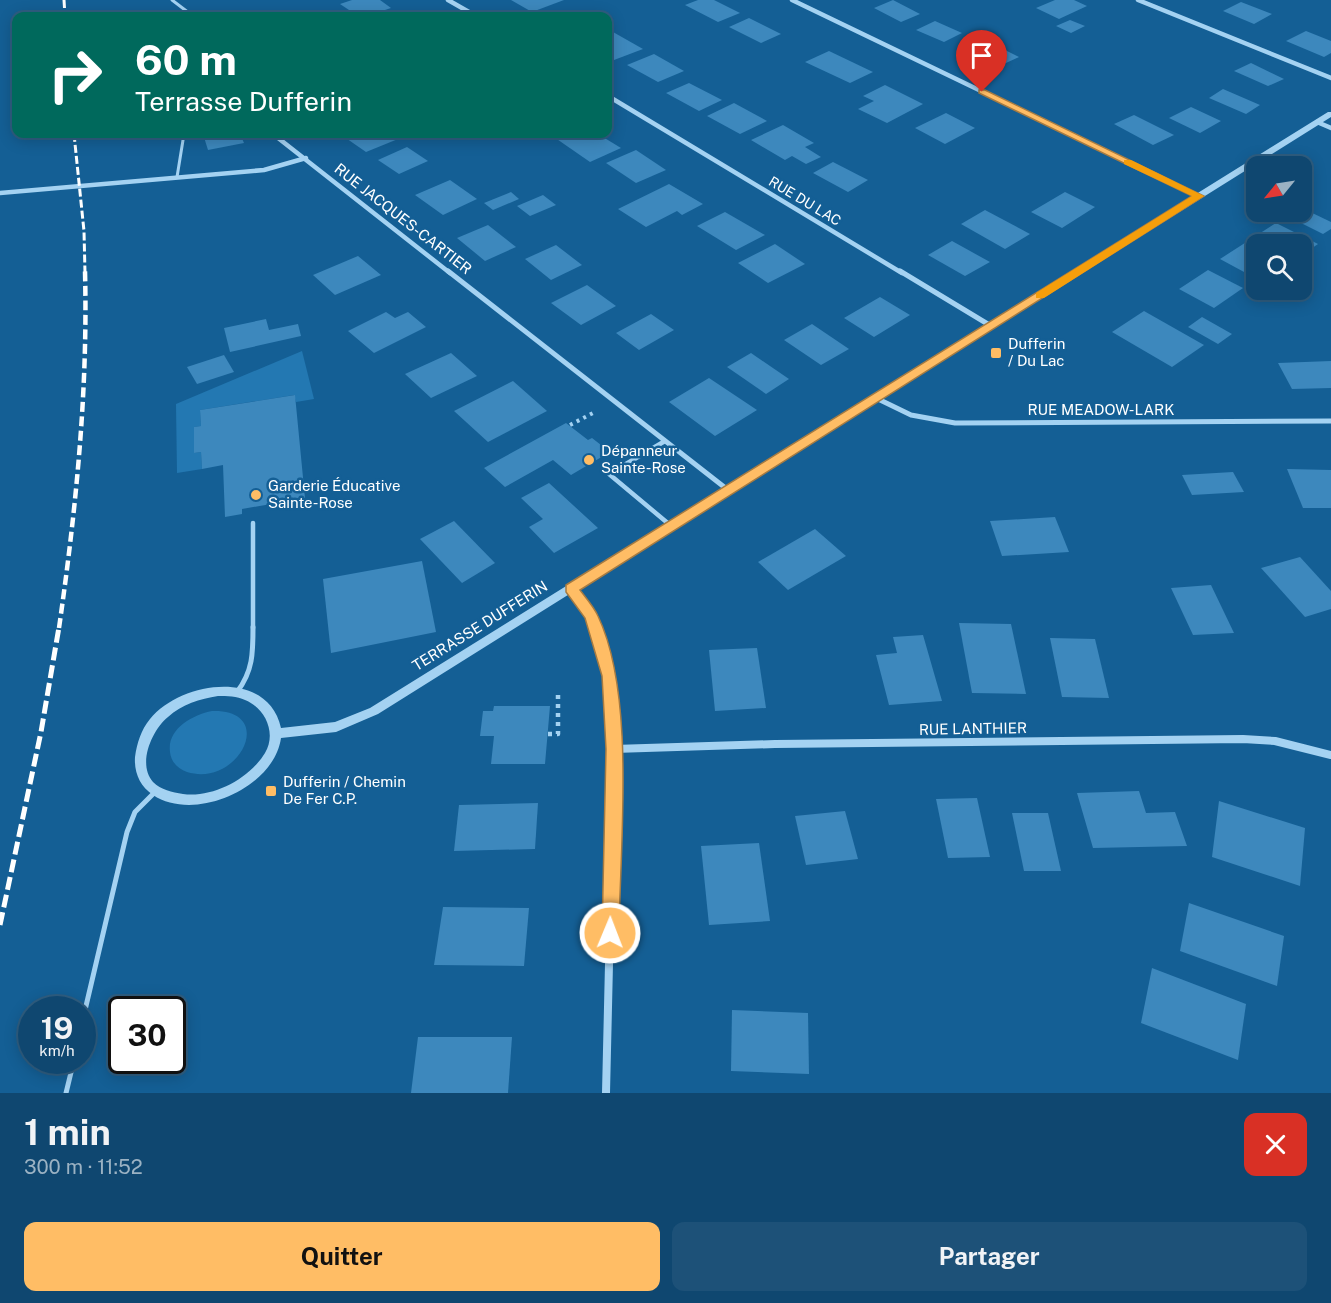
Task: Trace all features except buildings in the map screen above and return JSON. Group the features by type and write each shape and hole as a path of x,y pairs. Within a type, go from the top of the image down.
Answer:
{"street":[{"path":"448,0 469,12"},
{"path":"792,0 1199,196"},
{"path":"1138,0 1331,78"},
{"name":"RUE DU LAC","path":"612,98 991,326"},
{"name":"TERRASSE DUFFERIN","path":"276,734 336,727 362,718 1331,114"},
{"path":"1317,122 1331,128"},
{"name":"RUE JACQUES-CARTIER","path":"278,138 728,490"},
{"path":"0,193 274,169 306,158"},
{"name":"RUE MEADOW-LARK","path":"876,398 911,415 955,423 1331,420"},
{"path":"571,588 592,617 609,676 614,749 606,1093"},
{"path":"218,691 237,692 253,698 266,708 274,721 276,734 271,754 261,770 246,783 227,794 207,800 187,801 157,791 144,776 140,762 145,737 155,721 170,708 198,695 218,691"},
{"name":"RUE LANTHIER","path":"614,749 775,744 1243,739 1275,741 1331,755"}],"lane":[{"path":"171,0 188,12"},
{"path":"177,177 183,138"},
{"path":"665,441 609,474 670,526"},
{"path":"237,692 252,668 253,523"},
{"path":"88,996 127,832 135,812 157,791"},
{"path":"66,1093 71,1074"}],"path":[{"path":"570,425 598,410"},
{"path":"548,734 558,734 558,691"}],"shaded area":[{"path":"302,351 314,399 296,402 294,395 200,410 201,426 194,427 194,453 201,452 202,469 177,473 176,404"},
{"path":"212,711 232,714 243,722 247,734 244,747 235,759 222,769 206,774 184,771 172,759 170,744 172,736 182,724"}],"railway":[{"path":"64,0 65,12"},
{"path":"74,138 84,231 85,273"},
{"path":"59,628 80,450 85,361 85,273"},
{"path":"0,925 41,732 59,627"}],"slow traffic":[{"path":"1040,295 1199,196 1128,162"}],"place":[{"name":"Dufferin / Du Lac","path":"996,353"},
{"name":"Dépanneur Sainte-Rose","path":"589,460"},
{"name":"Garderie Éducative Sainte-Rose","path":"256,495"},
{"name":"Dufferin / Chemin De Fer C.P.","path":"271,791"}],"route":[{"path":"610,933 614,749 612,699 609,676 598,633 584,603 571,588 1199,196 982,92"}]}
